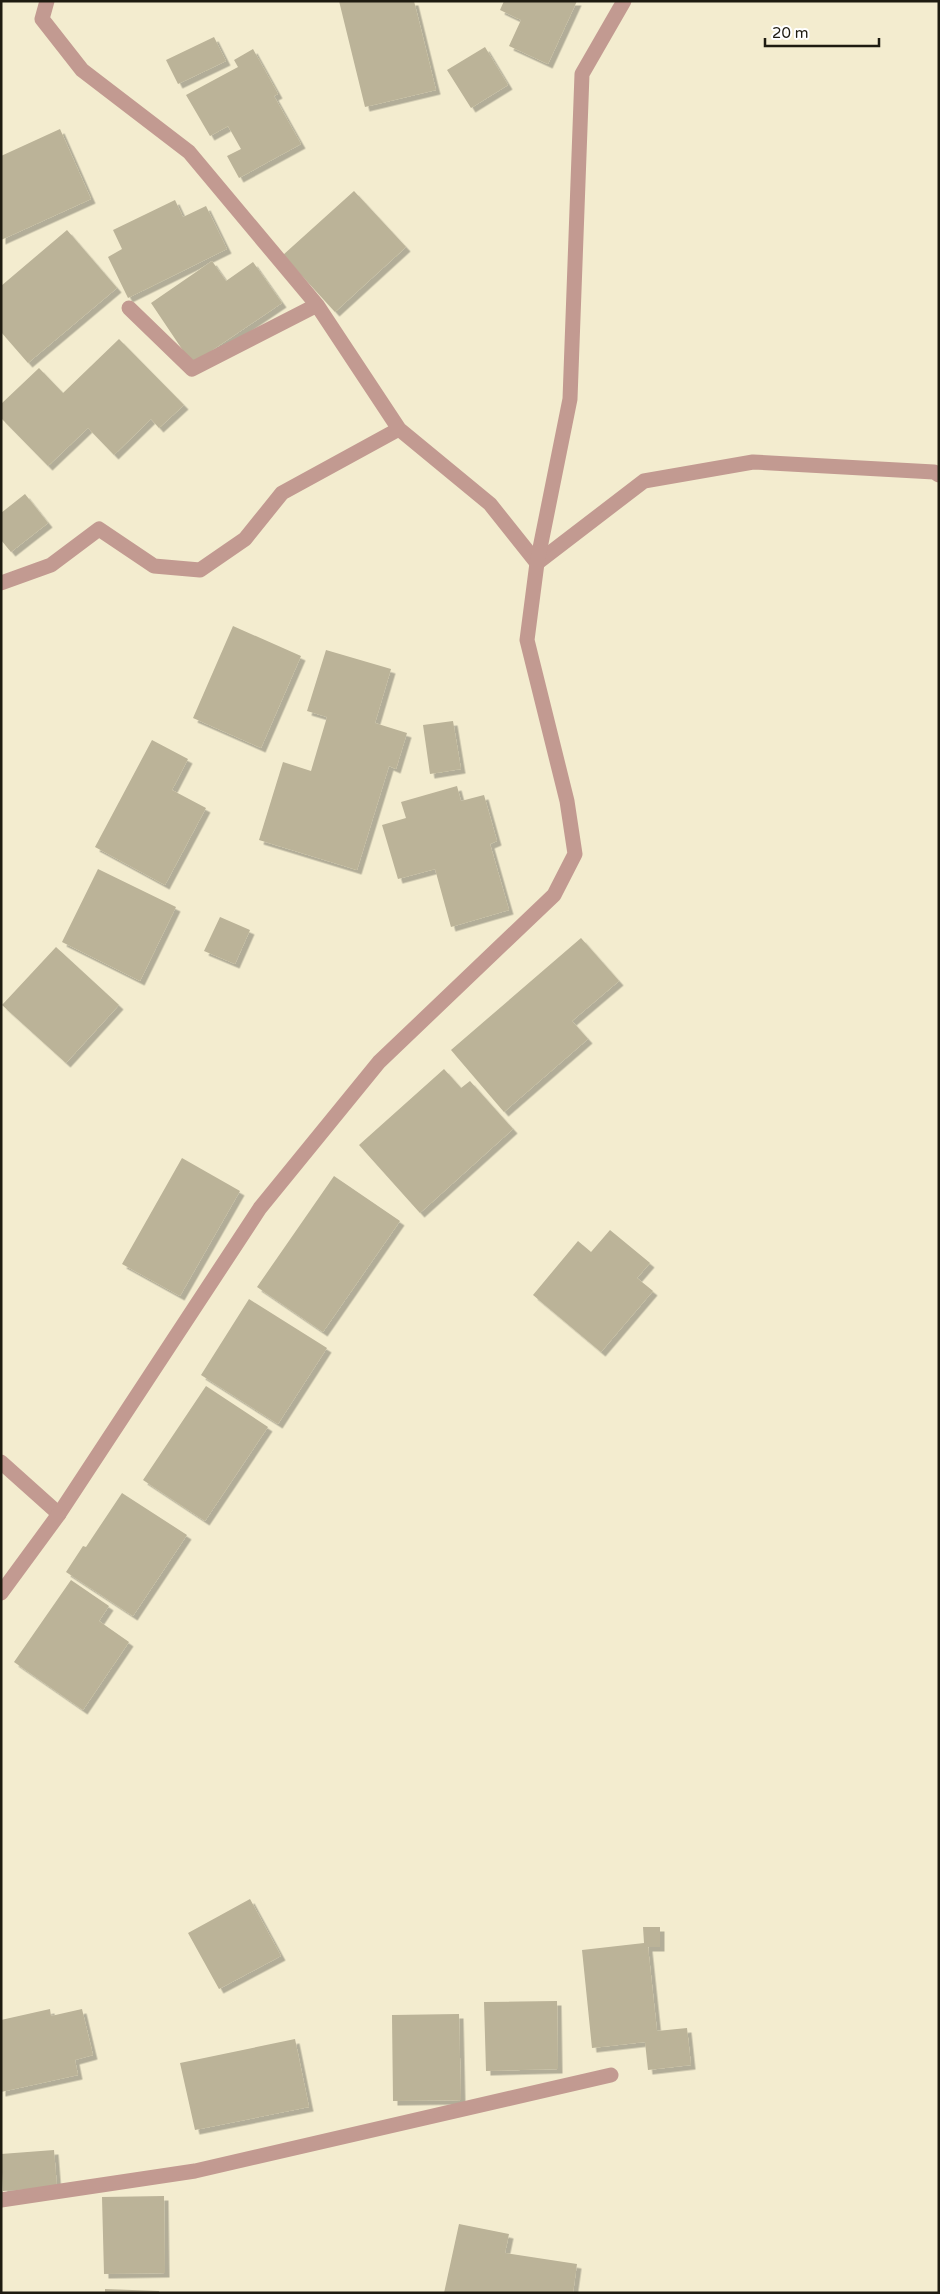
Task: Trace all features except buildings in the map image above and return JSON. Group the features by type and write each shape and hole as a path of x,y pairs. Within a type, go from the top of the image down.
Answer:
{"street":[{"path":"47,1 42,19 82,70 189,152 317,305 399,429 490,504 537,564"},
{"path":"1,1593 59,1514 260,1208 379,1062 554,895 575,854 566,801 528,640 537,564 570,399 582,74 624,1"},
{"path":"128,308 192,369 317,305"},
{"path":"1,583 51,565 99,529 154,566 200,570 245,539 282,493 399,429"},
{"path":"537,564 644,481 753,462 934,472 939,475"},
{"path":"1,1462 59,1514"},
{"path":"1,2200 195,2171 611,2075"}]}
